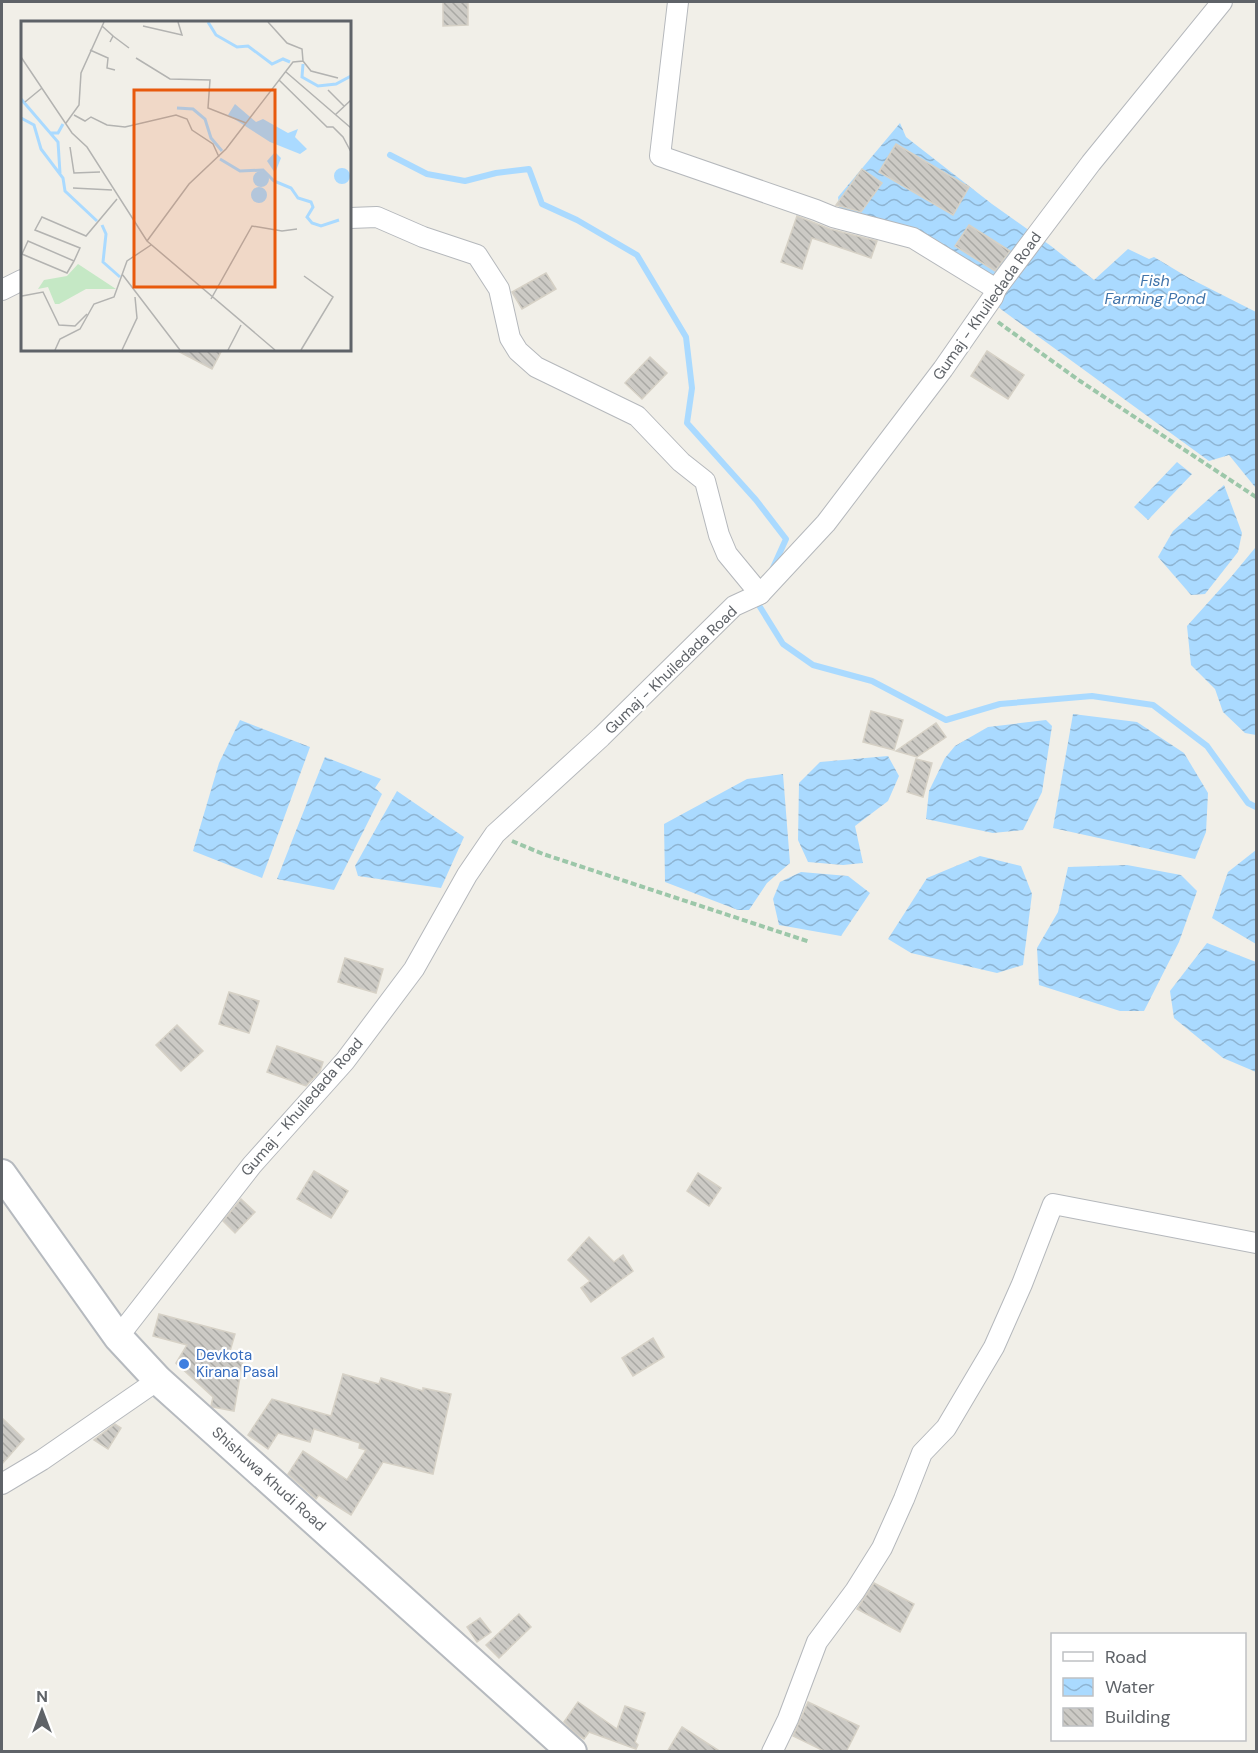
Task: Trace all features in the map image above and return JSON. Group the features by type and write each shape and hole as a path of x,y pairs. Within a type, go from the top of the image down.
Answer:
{"main road":[{"name":"Shishuwa Khudi Road","path":"2,1174 118,1337 158,1380 572,1752"}],"street":[{"path":"678,2 660,156 833,217 913,238 996,289"},
{"name":"Gumaj - Khuiledada Road","path":"118,1337 252,1166 352,1052 414,969 467,875 495,834 601,737 734,606 760,594 826,523 943,369 993,297 996,289 1091,163 1222,2"},
{"path":"351,218 377,217 423,237 477,255 499,290 510,338 518,351 536,367 636,416 681,462 705,481 719,535 727,554 760,594"},
{"path":"2,290 21,280"},
{"path":"772,1752 788,1719 817,1642 855,1591 882,1548 922,1453 946,1428 994,1347 1022,1284 1053,1203 1257,1243"},
{"path":"2,1484 42,1460 158,1380"}],"path":[{"path":"983,311 1080,381 1257,497"},
{"path":"495,834 543,854 810,942"}],"water":[{"name":"Fish Farming Pond","path":"900,123 906,137 1094,280 1128,249 1149,259 1154,257 1189,278 1256,312 1255,487 1229,455 1209,461 1002,310 935,250 841,221 838,197"},
{"path":"1177,462 1192,474 1148,520 1134,507"},
{"path":"1224,485 1242,533 1238,552 1205,594 1191,595 1158,557 1173,531"},
{"path":"1255,548 1256,735 1245,733 1223,712 1215,689 1191,665 1187,626"},
{"path":"1073,714 1137,722 1184,753 1208,793 1206,832 1195,859 1053,828"},
{"path":"240,720 310,747 262,878 193,851 219,763"},
{"path":"1046,720 1052,726 1042,792 1023,830 993,833 926,819 929,791 945,758 955,746 988,727"},
{"path":"888,756 899,776 888,801 855,826 863,863 843,865 808,862 798,840 799,783 820,762"},
{"path":"325,757 381,779 375,788 382,794 334,890 277,879"},
{"path":"783,774 790,863 767,883 749,910 738,910 665,882 664,824 747,779"},
{"path":"397,791 464,837 441,888 358,876 355,866"},
{"path":"1256,850 1256,944 1212,918 1228,872"},
{"path":"980,856 1021,866 1032,894 1023,965 997,973 911,953 888,939 927,878"},
{"path":"1127,865 1181,875 1197,891 1179,942 1144,1011 1120,1011 1039,985 1037,948 1058,912 1068,867"},
{"path":"801,872 848,876 870,893 841,936 779,925 773,899 780,882"},
{"path":"1207,943 1256,962 1256,1072 1223,1058 1174,1018 1170,991"}],"building":[{"path":"443,2 468,2 468,25 443,26"},
{"path":"896,144 969,187 953,215 879,172"},
{"path":"862,169 882,183 861,212 836,205"},
{"path":"797,216 830,229 877,241 871,258 812,238 802,269 781,262"},
{"path":"969,225 1010,251 995,271 955,246"},
{"path":"546,273 556,289 522,309 512,292"},
{"path":"178,351 221,351 212,369"},
{"path":"987,351 1024,375 1008,399 971,376"},
{"path":"650,357 667,373 642,399 625,383"},
{"path":"871,711 903,720 894,750 863,742"},
{"path":"936,723 946,737 917,757 896,751"},
{"path":"916,759 932,763 923,797 907,792"},
{"path":"345,958 383,969 376,993 338,982"},
{"path":"229,992 259,1001 249,1033 219,1024"},
{"path":"177,1025 203,1051 181,1071 156,1045"},
{"path":"277,1046 323,1062 320,1071 306,1086 267,1072"},
{"path":"314,1171 348,1191 331,1218 297,1199"},
{"path":"698,1173 721,1188 709,1206 687,1191"},
{"path":"241,1199 255,1212 235,1233 223,1221"},
{"path":"589,1237 614,1262 623,1255 633,1271 591,1302 581,1288 590,1281 568,1260"},
{"path":"159,1314 235,1334 228,1358 243,1360 234,1411 211,1406 213,1397 176,1363 187,1345 153,1336"},
{"path":"653,1338 664,1357 633,1376 622,1358"},
{"path":"343,1374 379,1384 381,1378 423,1391 423,1388 451,1394 433,1474 383,1462 351,1515 319,1495 316,1499 288,1474 303,1451 347,1480 366,1450 359,1448 360,1443 314,1429 310,1442 278,1433 268,1449 248,1435 272,1399 331,1416"},
{"path":"2,1418 24,1439 2,1464"},
{"path":"115,1424 121,1428 108,1449 94,1440"},
{"path":"874,1583 914,1604 900,1632 857,1609"},
{"path":"519,1614 531,1627 499,1658 486,1645"},
{"path":"480,1618 491,1632 477,1642 467,1627"},
{"path":"578,1702 617,1729 625,1706 645,1713 635,1742 638,1745 636,1749 589,1732 584,1739 576,1734 564,1722"},
{"path":"808,1702 859,1726 846,1752 826,1752 793,1736"},
{"path":"682,1727 721,1752 667,1752"}],"waterway":[{"path":"390,155 427,174 465,181 496,173 529,169 542,204 577,220 637,255 686,337 692,388 687,423 756,500 786,539 772,570"},
{"path":"760,607 783,644 813,665 872,681 946,720 1000,704 1092,696 1153,705 1207,746 1248,803 1256,807"}],"place":[{"name":"Devkota Kirana Pasal","path":"184,1364"}]}
